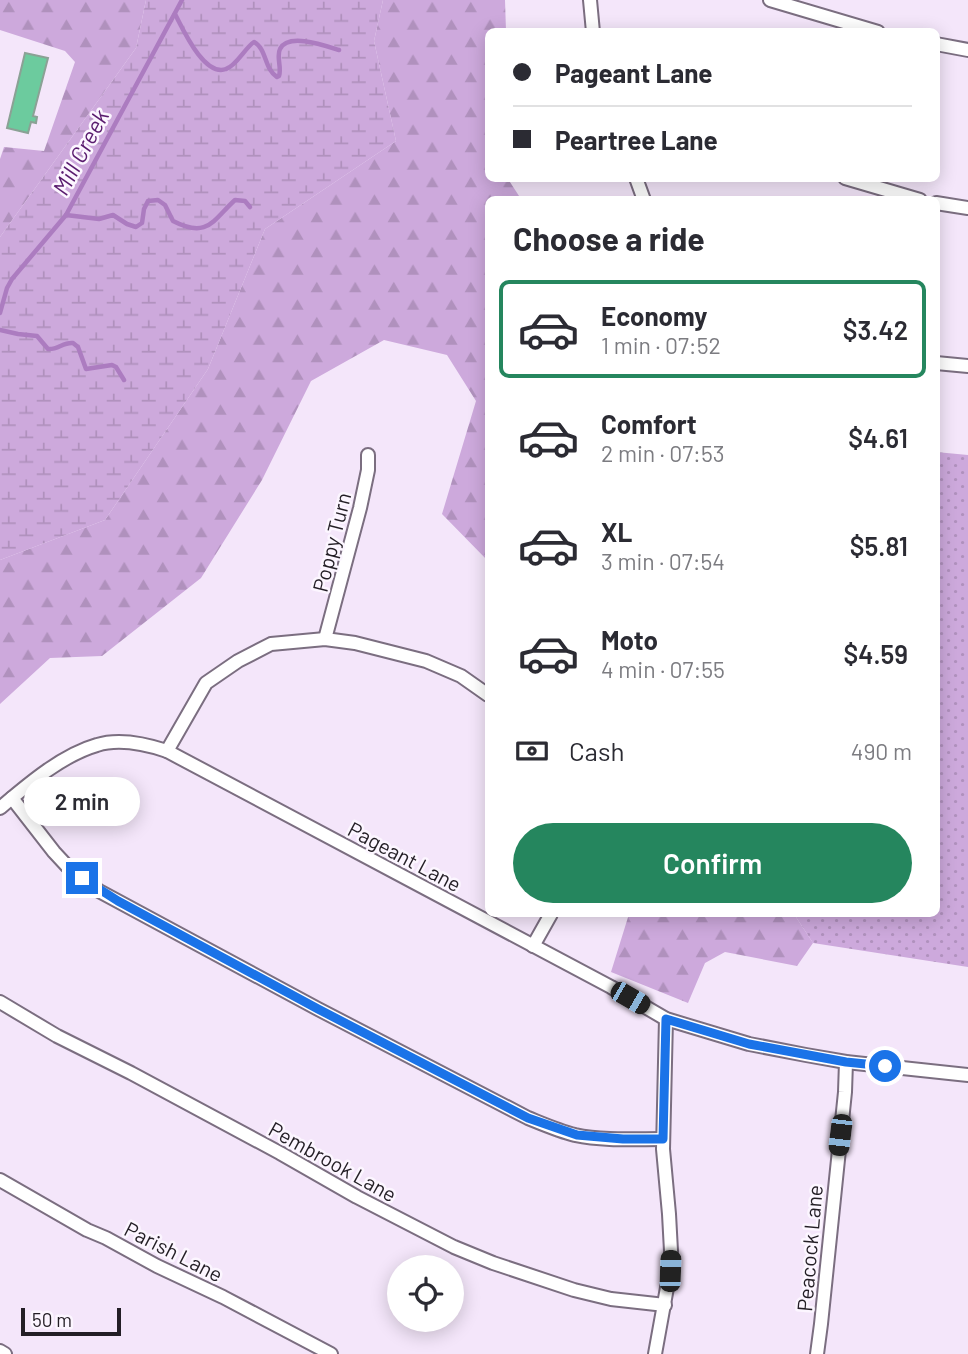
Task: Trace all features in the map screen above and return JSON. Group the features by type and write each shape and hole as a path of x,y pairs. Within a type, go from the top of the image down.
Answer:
{"street":[{"path":"590,0 593,28"},
{"path":"770,0 864,28"},
{"path":"940,45 968,50"},
{"path":"859,182 906,196"},
{"path":"940,204 968,208"},
{"path":"940,363 968,366"},
{"name":"Poppy Turn","path":"325,639 360,508 368,454"},
{"path":"167,751 206,683 238,661 271,644 325,639 355,643 426,661 460,676 485,693"},
{"name":"Pageant Lane","path":"0,808 63,760 98,744 117,742 153,746 167,751 666,1019 749,1044 846,1062 968,1075"},
{"path":"12,798 60,859 99,891 318,1009 545,1125 577,1135 663,1139"},
{"path":"533,946 549,917"},
{"name":"Pembrook Lane","path":"0,1002 66,1041 131,1073 454,1248 574,1290 665,1306"},
{"path":"655,1354 665,1306 671,1251 663,1139 666,1019"},
{"name":"Peacock Lane","path":"817,1354 846,1062"},
{"name":"Parish Lane","path":"0,1180 87,1230 331,1354"},
{"path":"0,1351 5,1354"}],"green space":[{"path":"0,0 146,0 136,48 0,237 0,159 4,147 44,151 75,62 65,51 0,30"},
{"path":"146,0 383,0 374,41 396,141 265,229 208,369 105,520 0,560 0,237 136,48"},
{"path":"383,0 505,0 506,28 485,28 485,182 510,182 519,196 485,196 485,558 442,514 476,401 447,355 384,340 311,381 262,480 201,578 102,656 50,658 0,704 0,560 105,520 208,369 265,229 396,141 374,41"},
{"path":"940,452 968,455 968,967 813,943 796,917 940,917"},
{"path":"628,917 796,917 813,943 797,966 725,952 705,963 688,1003 611,972"}],"building":[{"path":"25,53 48,58 33,116 37,117 36,123 31,122 28,133 7,128"}],"waterway":[{"name":"Mill Creek","path":"0,313 12,279 66,215 182,0"},
{"path":"175,14 195,50 210,66 218,70 230,67 254,42 277,77 280,73 279,52 284,44 299,41 339,50"},
{"path":"66,215 99,219 113,215 136,227 142,223 148,201 158,200 165,205 173,221 202,228 215,220 235,200 245,201 250,207"},
{"path":"0,330 37,336 48,349 73,343 78,347 86,369 112,365 124,380"}],"route":[{"path":"82,878 99,891 377,1040 528,1118 577,1135 663,1139 666,1019 749,1044 846,1062 885,1066"}]}
